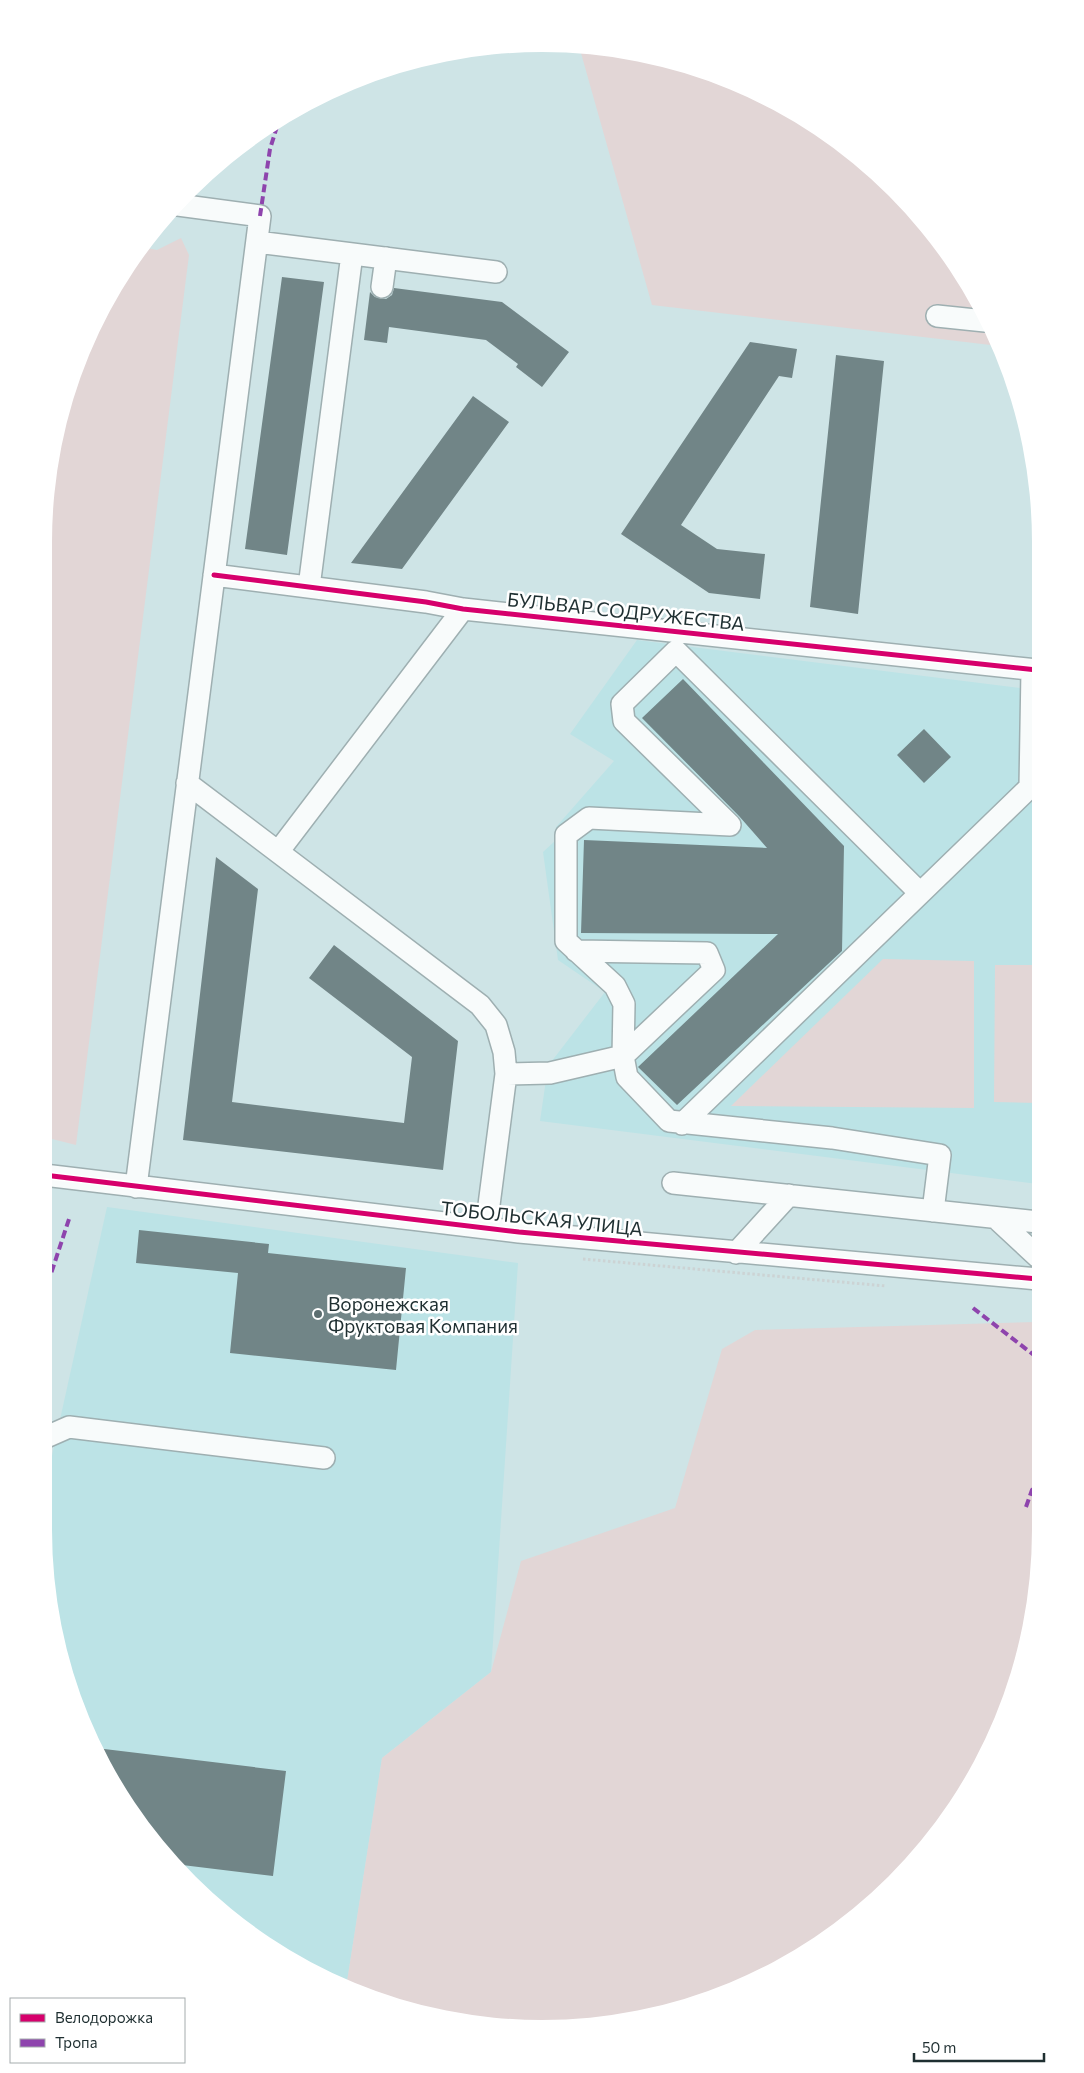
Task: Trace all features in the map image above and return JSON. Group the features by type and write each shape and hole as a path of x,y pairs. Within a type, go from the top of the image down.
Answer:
{"street":[{"path":"136,1187 260,216 186,206"},
{"path":"256,242 496,272"},
{"path":"309,587 352,254"},
{"path":"382,286 386,258"},
{"path":"937,316 978,320"},
{"name":"БУЛЬВАР СОДРУЖЕСТВА","path":"214,575 426,602 464,609 1032,670"},
{"path":"278,852 464,609"},
{"path":"920,893 676,651 622,704 624,721 730,826 589,818 566,835 566,941 615,986 624,1004 623,1056 627,1077 669,1121 682,1124 832,1138 940,1155 933,1211"},
{"path":"682,1124 1030,787 1032,728"},
{"path":"187,783 480,1005 496,1025 504,1052 506,1074 486,1228"},
{"path":"506,1074 550,1073 623,1056 714,970 707,954 576,951"},
{"name":"ТОБОЛЬСКАЯ УЛИЦА","path":"52,1176 486,1228 736,1253 1032,1278"},
{"path":"673,1183 1032,1221"},
{"path":"736,1253 789,1195"},
{"path":"996,1218 1032,1251"},
{"path":"52,1434 69,1426 324,1458"}],"shaded area":[{"path":"581,55 637,62 699,78 759,103 814,135 865,174 910,219 949,270 966,297 990,345 652,305"},
{"path":"181,238 189,255 76,1145 52,1139 52,542 54,510 62,447 78,385 103,325 118,297 151,249 157,250"},
{"path":"637,640 1032,689 1032,1183 540,1121 548,1066 605,992 558,960 543,852 556,840 556,827 614,761 570,734"},
{"path":"883,959 974,961 974,1108 731,1106"},
{"path":"995,965 1032,965 1032,1103 994,1102"},
{"path":"107,1207 518,1263 491,1672 382,1758 347,1980 297,1955 270,1938 219,1899 174,1854 135,1803 118,1776 103,1748 78,1688 62,1626 57,1595 52,1531 52,1456"},
{"path":"1032,1322 1032,1531 1027,1595 1015,1658 1006,1688 981,1748 966,1776 949,1803 910,1854 865,1899 814,1938 787,1955 759,1970 699,1995 669,2004 606,2016 542,2020 510,2019 478,2016 415,2004 385,1995 347,1980 382,1758 491,1672 521,1561 675,1508 722,1349 755,1330"}],"building":[{"path":"282,277 324,282 287,555 245,549"},
{"path":"394,288 502,302 569,352 542,387 516,367 518,364 486,340 389,327 387,343 364,340 370,292 375,297 386,299 392,295"},
{"path":"750,342 797,349 792,378 779,376 681,525 717,549 765,554 760,599 709,593 621,534"},
{"path":"836,355 884,361 858,614 810,607"},
{"path":"473,396 509,422 402,569 351,563"},
{"path":"683,679 844,846 842,951 677,1105 638,1067 778,934 581,933 584,840 767,848 739,816 642,718"},
{"path":"924,729 951,757 924,783 897,755"},
{"path":"216,857 258,889 232,1102 404,1123 412,1057 309,978 334,945 458,1041 443,1170 183,1140"},
{"name":"Воронежская Фруктовая Компания","path":"139,1230 269,1244 268,1253 406,1268 396,1370 230,1353 238,1273 136,1263"},
{"path":"103,1749 286,1771 273,1876 185,1865 135,1803"}],"marked path":[{"path":"260,216 270,149 275,132"},
{"path":"52,1271 69,1219"},
{"path":"973,1308 1032,1354"},
{"path":"1026,1507 1032,1490"}],"cycle path":[{"path":"214,575 426,602 463,609 1032,669"},
{"path":"52,1176 519,1232 1032,1278"}],"place":[{"name":"Воронежская Фруктовая Компания","path":"318,1314"}]}
